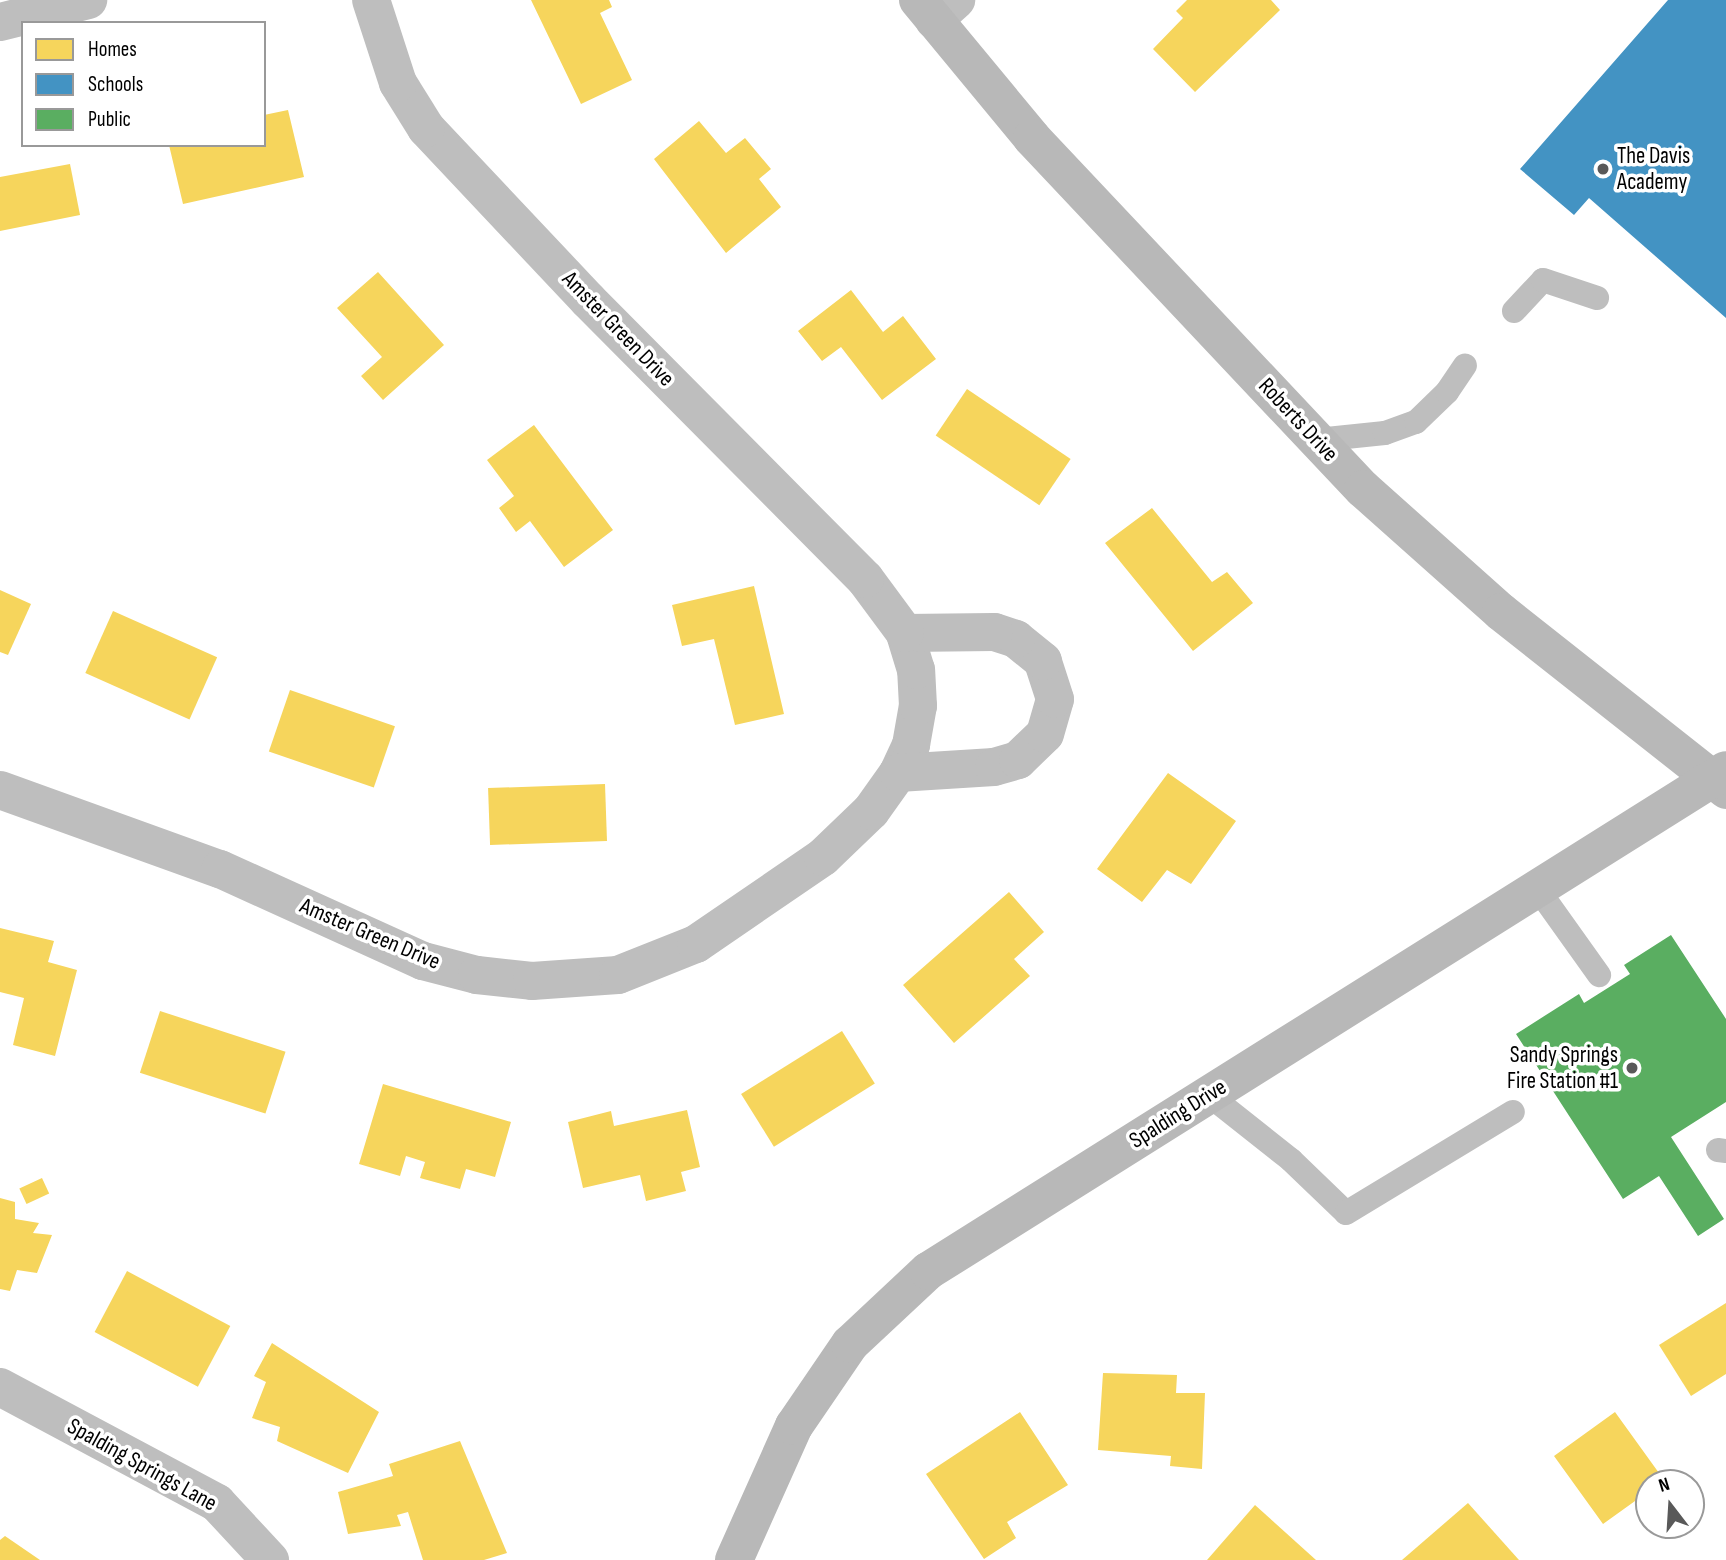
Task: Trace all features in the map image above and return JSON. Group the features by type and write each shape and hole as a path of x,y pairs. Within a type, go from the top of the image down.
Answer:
{"street":[{"path":"0,22 88,0"},
{"name":"Amster Green Drive","path":"0,790 220,869 423,961 477,975 532,981 618,975 696,944 823,856 871,811 898,774 911,745 918,706 916,670 905,633 865,579 588,300 426,128 398,83 371,0"},
{"name":"Roberts Drive","path":"936,7 1032,138 1363,489 1501,612 1722,780"},
{"path":"898,774 993,767 1018,760 1045,734 1055,699 1042,661 1016,639 994,632 905,633"},
{"name":"Spalding Drive","path":"734,1560 794,1426 850,1344 928,1271 1537,888 1722,780"},
{"name":"Spalding Springs Lane","path":"0,1387 217,1503 270,1560"}],"lane":[{"path":"1514,311 1543,280 1597,298"},
{"path":"1317,440 1385,433 1416,422 1447,392 1465,365"},
{"path":"1537,888 1599,975"},
{"path":"1209,1095 1291,1160 1346,1213 1513,1112"}],"building: Homes":[{"path":"531,0 609,0 612,7 600,13 632,80 581,104"},
{"path":"1187,0 1271,0 1280,10 1195,92 1153,49 1183,18 1176,11"},
{"path":"288,110 304,177 183,204 169,147 266,147 266,115"},
{"path":"699,121 726,153 745,138 771,169 759,179 781,207 726,253 654,159"},
{"path":"70,164 80,215 0,231 0,177"},
{"path":"378,272 444,345 383,400 361,376 382,357 337,308"},
{"path":"851,290 883,332 903,316 936,359 882,400 841,347 822,361 798,331"},
{"path":"967,389 1071,459 1039,505 936,435"},
{"path":"534,425 613,530 564,567 530,521 516,532 499,508 514,496 487,460"},
{"path":"1152,508 1212,582 1227,572 1253,603 1193,651 1105,543"},
{"path":"754,586 784,714 735,725 714,639 682,646 672,605"},
{"path":"0,590 31,604 8,655 0,652"},
{"path":"113,611 217,657 189,719 85,673"},
{"path":"290,690 395,726 374,788 269,751"},
{"path":"1168,773 1236,821 1191,884 1167,870 1142,902 1097,869"},
{"path":"605,784 607,841 490,845 488,788"},
{"path":"1009,892 1044,932 1014,959 1030,976 954,1043 903,985"},
{"path":"0,928 54,941 48,962 77,970 55,1056 13,1045 24,998 0,992"},
{"path":"160,1011 286,1052 265,1114 140,1073"},
{"path":"842,1031 875,1084 774,1147 741,1094"},
{"path":"383,1084 511,1122 495,1177 466,1169 460,1189 420,1178 425,1162 406,1156 400,1176 359,1164"},
{"path":"687,1110 700,1167 681,1172 686,1191 646,1201 640,1175 583,1188 568,1122 611,1111 614,1126"},
{"path":"42,1178 49,1193 27,1204 19,1189"},
{"path":"0,1198 15,1202 15,1219 39,1223 33,1233 52,1235 37,1273 17,1270 10,1291 0,1289"},
{"path":"127,1271 230,1326 198,1387 95,1332"},
{"path":"1726,1303 1726,1374 1691,1396 1659,1345"},
{"path":"272,1343 379,1412 348,1473 277,1441 280,1427 252,1418 266,1382 254,1376"},
{"path":"1103,1373 1177,1375 1176,1393 1205,1393 1202,1469 1170,1466 1171,1456 1098,1450"},
{"path":"1020,1412 1068,1485 1007,1522 1016,1538 984,1559 926,1474"},
{"path":"1615,1412 1656,1469 1635,1469 1635,1501 1603,1524 1554,1456"},
{"path":"460,1441 507,1553 484,1560 423,1560 408,1512 397,1515 401,1526 348,1534 338,1492 393,1476 389,1464"},
{"path":"1468,1503 1519,1560 1402,1560"},
{"path":"1255,1505 1316,1560 1207,1560"},
{"path":"5,1536 40,1560 0,1560 0,1540"}],"building: Schools":[{"path":"1668,0 1726,0 1726,318 1589,198 1574,215 1520,169"}],"building: Public":[{"name":"Sandy Springs Fire Station #1","path":"1671,935 1726,1019 1726,1102 1671,1137 1724,1219 1698,1236 1659,1176 1623,1199 1516,1034 1579,994 1584,1003 1630,974 1624,965"}],"place":[{"name":"The Davis Academy","path":"1603,169"},
{"name":"Sandy Springs Fire Station #1","path":"1632,1068"}]}
